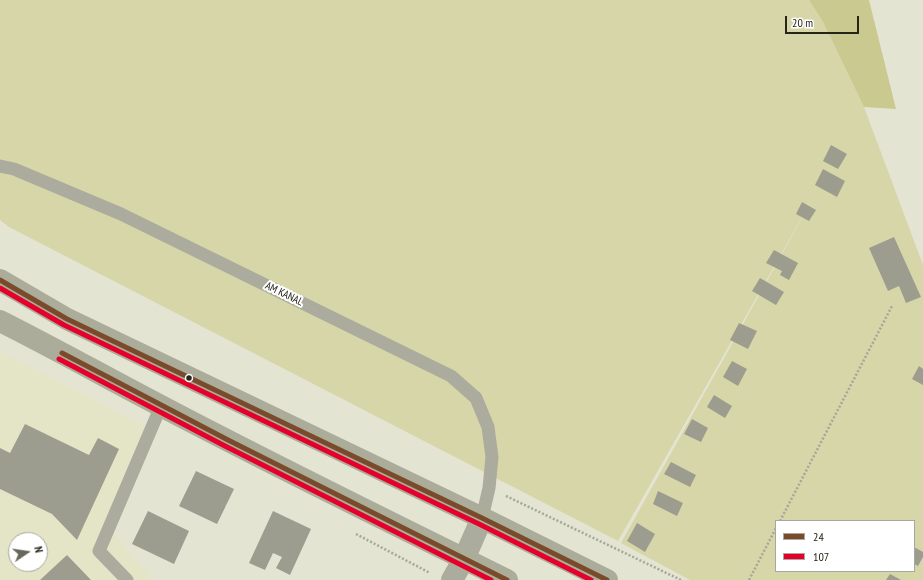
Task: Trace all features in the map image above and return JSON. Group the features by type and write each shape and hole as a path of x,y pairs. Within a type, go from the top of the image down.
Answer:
{"main road":[{"path":"0,280 67,319 482,518 607,580"},
{"path":"0,321 162,406 507,580"}],"street":[{"path":"452,580 464,559 482,518"}],"lane":[{"name":"AM KANAL","path":"0,166 14,169 121,214 451,376 476,398 488,427 492,457 489,488 482,518"},
{"path":"127,580 99,550 162,406"}],"path":[{"path":"781,520 892,306"},
{"path":"489,488 681,580"},
{"path":"749,580 775,530"}],"shaded area":[{"path":"0,0 809,0 823,22 864,107 923,265 923,580 690,580 621,543 821,184 618,541 9,227 0,220"},
{"path":"809,0 869,0 896,109 864,107 823,22"},
{"path":"0,351 157,433 108,526 153,580 0,580"}],"building":[{"path":"831,145 847,154 838,169 823,161"},
{"path":"823,169 845,181 837,197 815,185"},
{"path":"802,202 816,210 809,221 796,214"},
{"path":"894,237 921,297 906,303 899,286 888,291 869,248"},
{"path":"774,250 798,263 789,280 780,275 782,271 766,263"},
{"path":"760,278 784,292 776,305 752,291"},
{"path":"739,323 757,331 748,349 730,340"},
{"path":"732,361 747,369 738,386 723,377"},
{"path":"919,366 923,369 923,385 912,379"},
{"path":"714,395 732,406 725,418 707,407"},
{"path":"692,419 708,428 701,442 684,434"},
{"path":"25,424 89,455 98,438 119,449 77,540 52,514 0,489 0,448 10,453"},
{"path":"671,462 696,475 690,487 664,474"},
{"path":"196,471 234,489 217,524 179,506"},
{"path":"658,491 683,503 677,516 653,504"},
{"path":"148,511 189,531 174,564 132,544"},
{"path":"273,511 311,529 290,575 276,568 282,557 273,553 265,570 249,563"},
{"path":"637,523 655,534 645,552 627,541"},
{"path":"915,548 923,552 923,557 918,566 915,564"},
{"path":"67,555 91,580 40,580"},
{"path":"890,574 901,580 886,580"}],"transit line":[{"name":"24","path":"0,280 67,319 482,518 607,580"},
{"name":"107","path":"0,288 64,325 479,524 591,580"},
{"name":"24","path":"62,353 228,440 507,580"},
{"name":"107","path":"59,359 225,446 491,580"}]}
